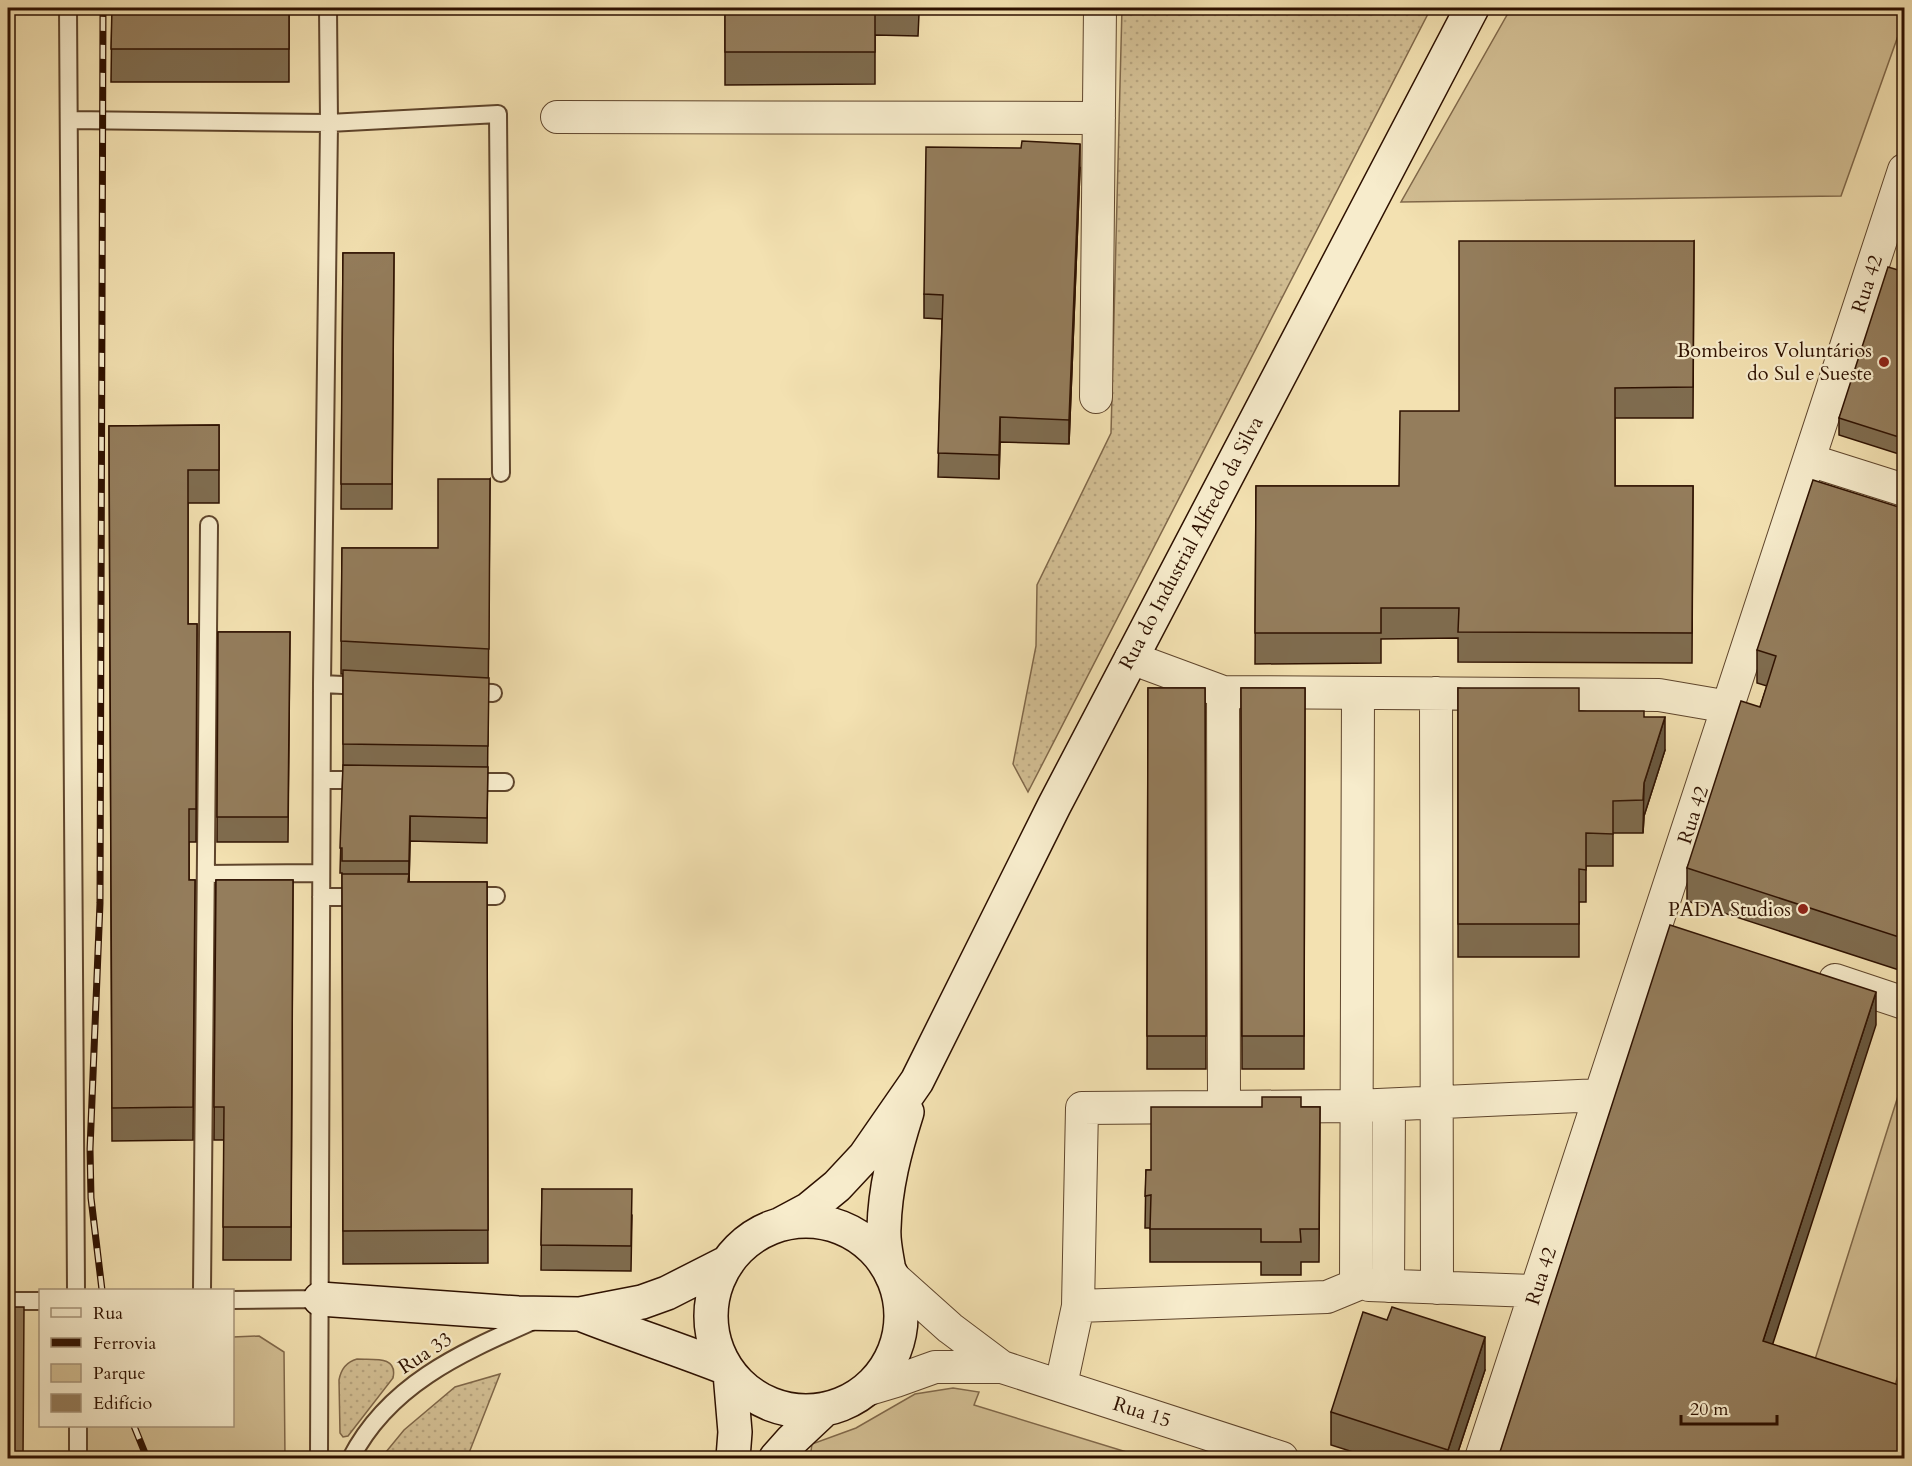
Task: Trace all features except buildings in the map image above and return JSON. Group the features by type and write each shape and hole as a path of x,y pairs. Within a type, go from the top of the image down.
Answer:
{"street":[{"path":"1096,397 1100,8"},
{"name":"Rua do Industrial Alfredo da Silva","path":"781,1224 809,1209 837,1186 865,1156 917,1081 1054,806 1472,8"},
{"path":"557,117 1099,118"},
{"name":"Rua 42","path":"1481,1458 1600,1095 1668,927 1729,707 1809,460 1898,211 1905,170"},
{"path":"1809,460 1905,490"},
{"path":"1131,658 1222,692 1659,695 1729,707"},
{"path":"1222,692 1224,1107"},
{"path":"1356,1285 1358,693"},
{"path":"1436,693 1437,1288"},
{"path":"1803,970 1905,1003"},
{"name":"Rua do Industrial Alfredo da Silva","path":"890,1271 884,1230 886,1192 895,1150 917,1081"},
{"path":"1061,1386 1078,1306 1082,1108 1356,1106 1600,1095"},
{"path":"1388,1286 1389,1104"},
{"path":"814,1221 846,1229 870,1244 890,1271 899,1291 902,1320 897,1348 882,1374 859,1396 831,1408 801,1412 771,1405 753,1396 738,1383 728,1370 714,1342 711,1315 716,1287 728,1262 751,1238 781,1224 814,1221"},
{"path":"320,1299 548,1314 580,1314 642,1302 667,1293 728,1262"},
{"name":"Rua 15","path":"890,1271 950,1328 1002,1367"},
{"path":"1078,1306 1327,1297 1356,1285 1536,1291"},
{"path":"580,1314 728,1370"},
{"name":"Rua 15","path":"866,1390 935,1367 1002,1367 1281,1458"},
{"path":"728,1370 735,1432 733,1458"},
{"path":"776,1458 825,1409"}],"lane":[{"path":"68,8 76,1289"},
{"path":"320,1458 322,684 329,123 328,8"},
{"path":"70,120 329,123 498,114 501,473"},
{"path":"202,1289 209,525"},
{"path":"322,684 379,687"},
{"path":"448,691 493,693"},
{"path":"322,780 379,780"},
{"path":"448,781 505,782"},
{"path":"206,874 321,873"},
{"path":"450,896 496,896"},
{"path":"321,897 380,897"},
{"path":"234,1300 320,1299"},
{"path":"8,1301 39,1301"},
{"name":"Rua 33","path":"351,1458 379,1417 408,1388 439,1366 472,1348 548,1314"},
{"path":"78,1427 78,1458"}],"green space":[{"path":"1122,8 1431,8 1028,792 1013,764 1036,646 1037,585 1111,433"},
{"path":"1511,8 1904,8 1904,19 1841,196 1401,202"},
{"path":"1904,1077 1904,1356 1892,1395 1812,1369"},
{"path":"259,1336 284,1352 285,1458 84,1458 82,1427 234,1427 234,1337"},
{"path":"357,1359 377,1359 388,1362 394,1371 393,1378 348,1436 343,1437 340,1433 339,1380 345,1366"},
{"path":"500,1374 467,1458 381,1458 404,1430 455,1387"},
{"path":"953,1388 979,1392 974,1405 1146,1458 810,1458 812,1444 856,1428 915,1394"}],"railway":[{"path":"102,1289 91,1198 90,1149 100,903 103,8"},
{"path":"134,1427 147,1458"}],"place":[{"name":"Bombeiros Voluntários do Sul e Sueste","path":"1884,362"},
{"name":"PADA Studios","path":"1803,909"}]}
